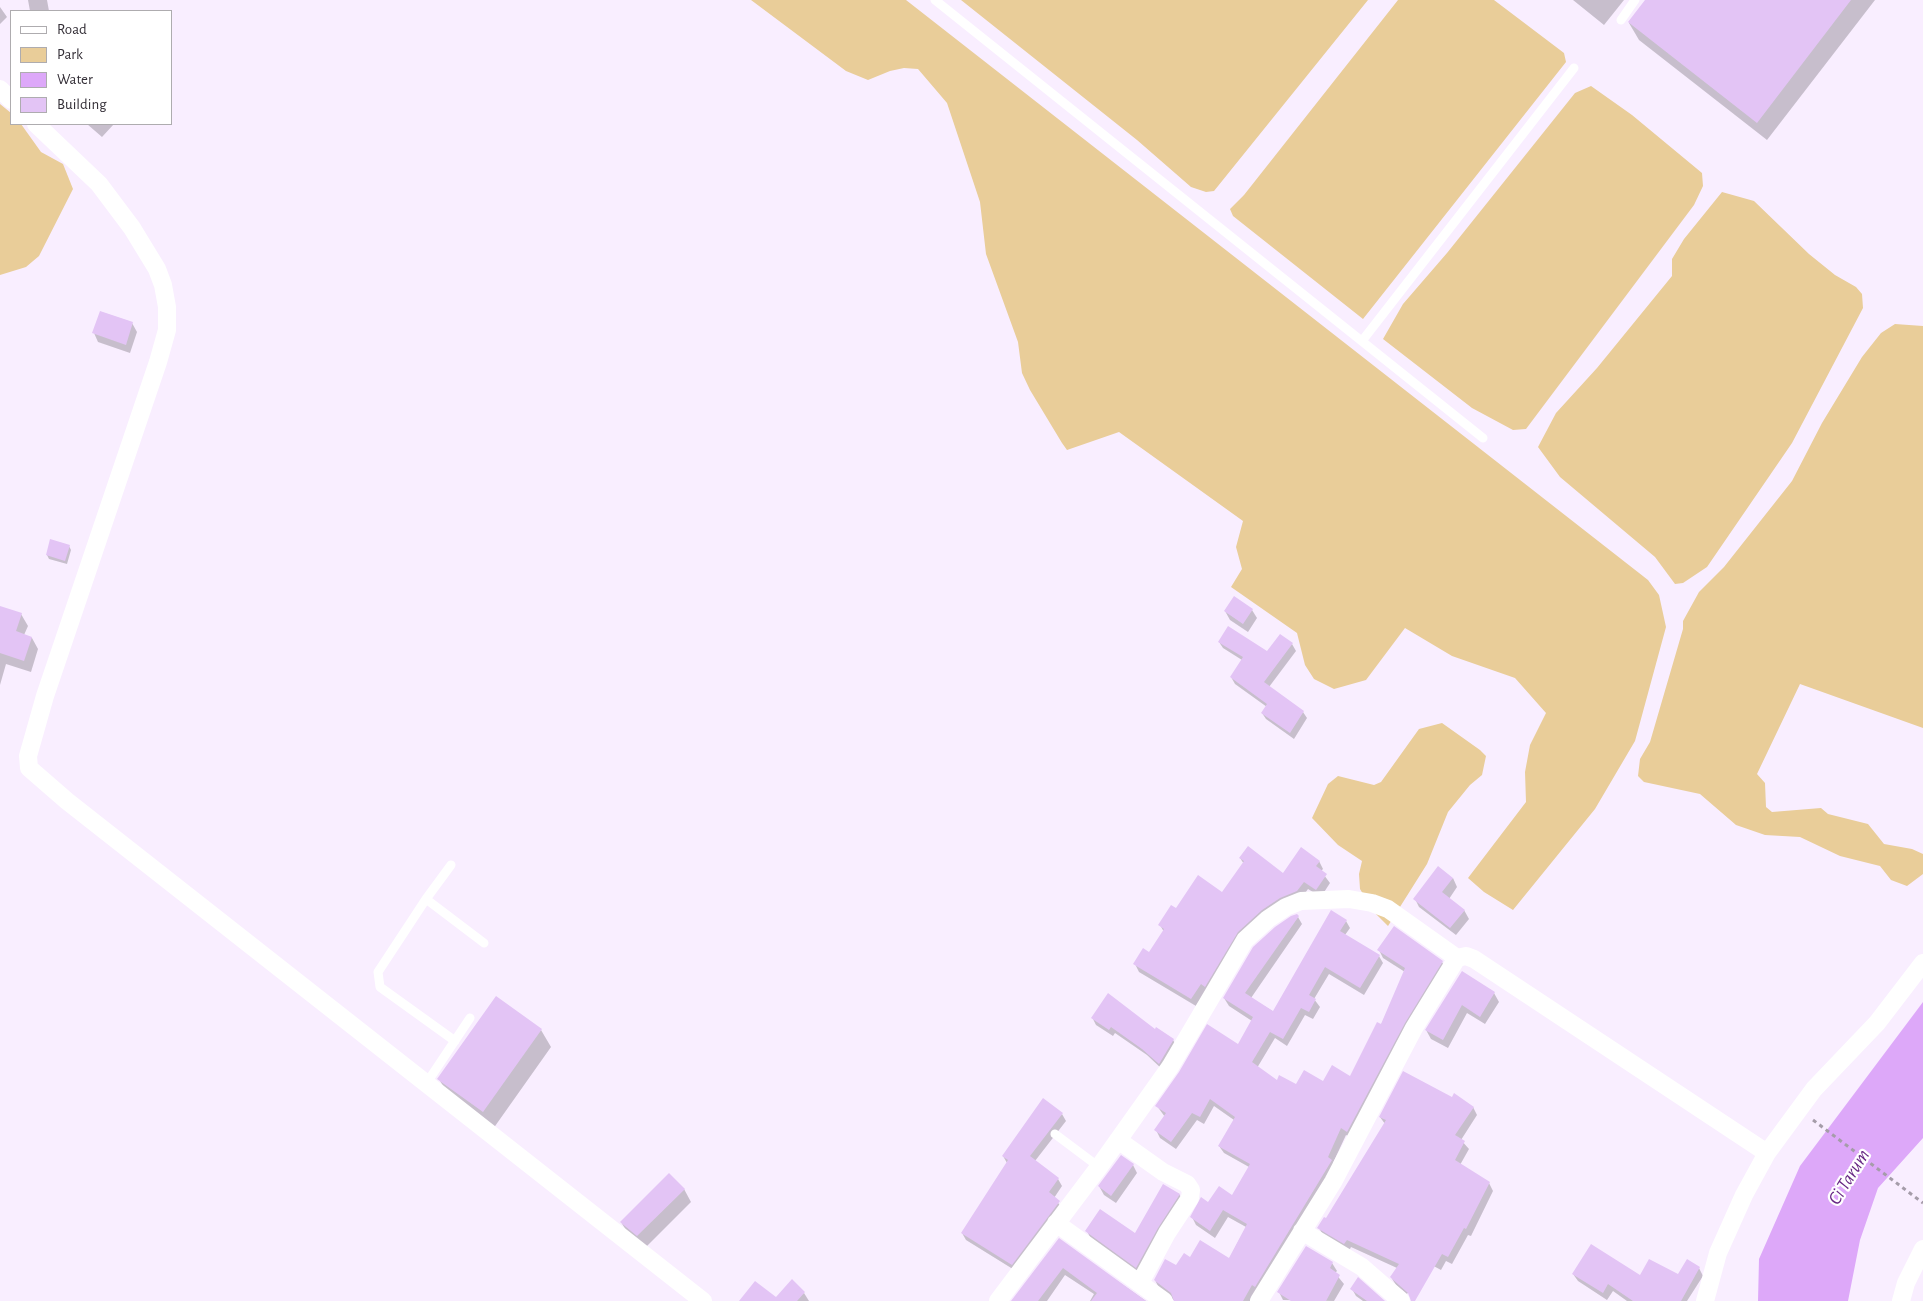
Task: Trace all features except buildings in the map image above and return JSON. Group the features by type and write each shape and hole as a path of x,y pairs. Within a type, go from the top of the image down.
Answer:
{"street":[{"path":"0,89 10,99"},
{"path":"37,125 99,184 132,228 157,270 163,285 167,307 167,330 158,362 45,696 28,756 29,768 74,807 704,1301"},
{"path":"998,1301 1099,1167 1170,1067 1245,940 1268,919 1286,907 1312,900 1349,899 1372,903 1388,909 1457,958"},
{"path":"1259,1301 1333,1182 1414,1028 1457,958 1466,956 1474,959 1767,1153"},
{"path":"1705,1301 1718,1253 1744,1195 1767,1153 1814,1089 1877,1023 1923,963"},
{"path":"1118,1140 1163,1172 1187,1184 1192,1190 1190,1198 1167,1233 1140,1283"},
{"path":"1056,1222 1164,1301"},
{"path":"1302,1231 1362,1267 1401,1301"},
{"path":"1902,1300 1906,1283 1923,1250"}],"lane":[{"path":"935,0 1483,438"},
{"path":"1620,20 1635,0"},
{"path":"1362,341 1574,68"},
{"path":"451,865 378,972 377,978 380,987 456,1041"},
{"path":"426,899 484,943"},
{"path":"426,1084 470,1018"},
{"path":"1054,1134 1099,1167"}],"path":[{"path":"1815,1122 1923,1204"}],"green space":[{"path":"751,0 906,0 1648,580 1659,595 1666,627 1635,741 1595,809 1513,910 1484,892 1468,878 1526,802 1525,772 1530,745 1546,713 1515,678 1452,656 1405,628 1366,680 1334,689 1314,679 1305,665 1297,633 1231,587 1242,569 1236,547 1243,521 1119,432 1067,450 1062,443 1022,373 1018,342 986,254 980,202 947,103 918,69 904,68 890,71 868,80 846,71"},
{"path":"961,0 1368,0 1214,191 1206,192 1191,187 1137,140"},
{"path":"1398,0 1494,0 1564,53 1566,62 1363,319 1233,216 1230,209 1244,195"},
{"path":"1591,86 1632,115 1702,173 1703,186 1694,205 1526,429 1513,430 1472,408 1383,339 1403,304 1447,253 1575,93"},
{"path":"0,104 10,112 10,125 22,125 41,152 63,164 73,189 39,256 26,267 0,275"},
{"path":"1722,192 1754,201 1809,254 1835,275 1856,287 1862,294 1863,308 1792,443 1707,567 1683,583 1675,584 1655,557 1560,477 1538,447 1556,413 1597,368 1672,276 1672,259 1684,239"},
{"path":"1895,324 1923,326 1923,728 1800,684 1757,774 1765,783 1766,807 1772,812 1821,808 1828,814 1868,824 1884,844 1912,849 1923,854 1923,874 1907,886 1891,880 1880,866 1840,856 1800,837 1765,835 1736,825 1700,794 1644,782 1638,776 1640,759 1650,742 1683,629 1683,621 1699,592 1724,567 1792,481 1822,423 1862,357 1881,333"},
{"path":"1442,723 1486,756 1482,775 1470,785 1448,812 1427,864 1388,926 1374,912 1360,889 1359,874 1362,861 1338,845 1312,818 1328,784 1338,776 1374,785 1381,782 1419,729"}],"water":[{"name":"Ci Tarum","path":"1923,1002 1923,1138 1878,1188 1860,1240 1848,1301 1758,1301 1759,1259 1800,1166"}]}
